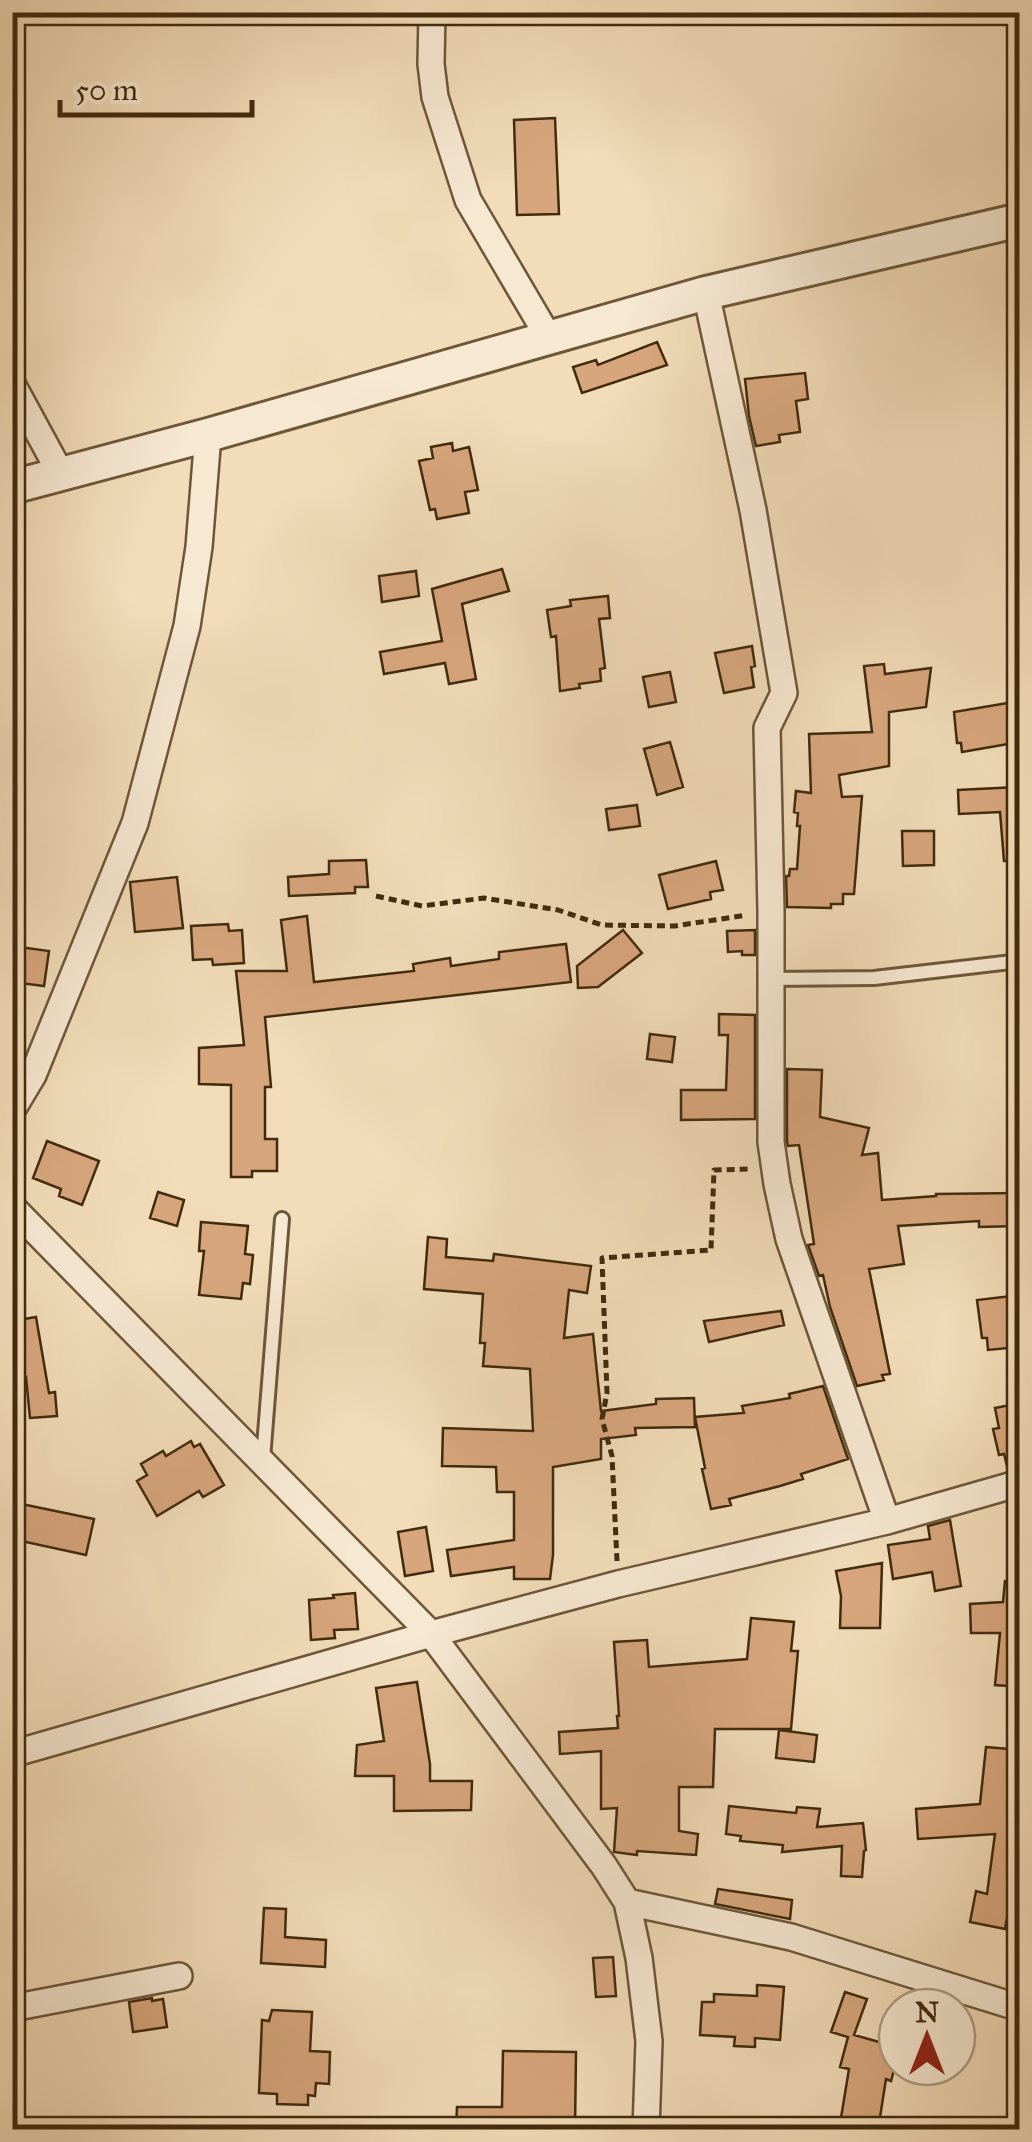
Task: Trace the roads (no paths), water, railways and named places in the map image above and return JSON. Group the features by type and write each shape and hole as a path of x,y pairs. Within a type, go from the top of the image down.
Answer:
{"street":[{"path":"432,12 434,98 468,200 549,338"},
{"path":"12,488 706,293 1020,220"},
{"path":"706,293 753,510 784,693 768,728 774,1168 789,1239 887,1520"},
{"path":"12,384 62,476"},
{"path":"12,1110 32,1075 134,823 187,626 200,547 208,436"},
{"path":"12,1207 431,1634 544,1782 627,1902 639,1958 649,2041 646,2130"},
{"path":"12,1754 431,1634 1020,1484"},
{"path":"627,1902 791,1937 1020,2008"},
{"path":"12,2008 179,1976"}],"lane":[{"path":"770,980 874,978 1020,960"},
{"path":"262,1462 282,1219"}]}
